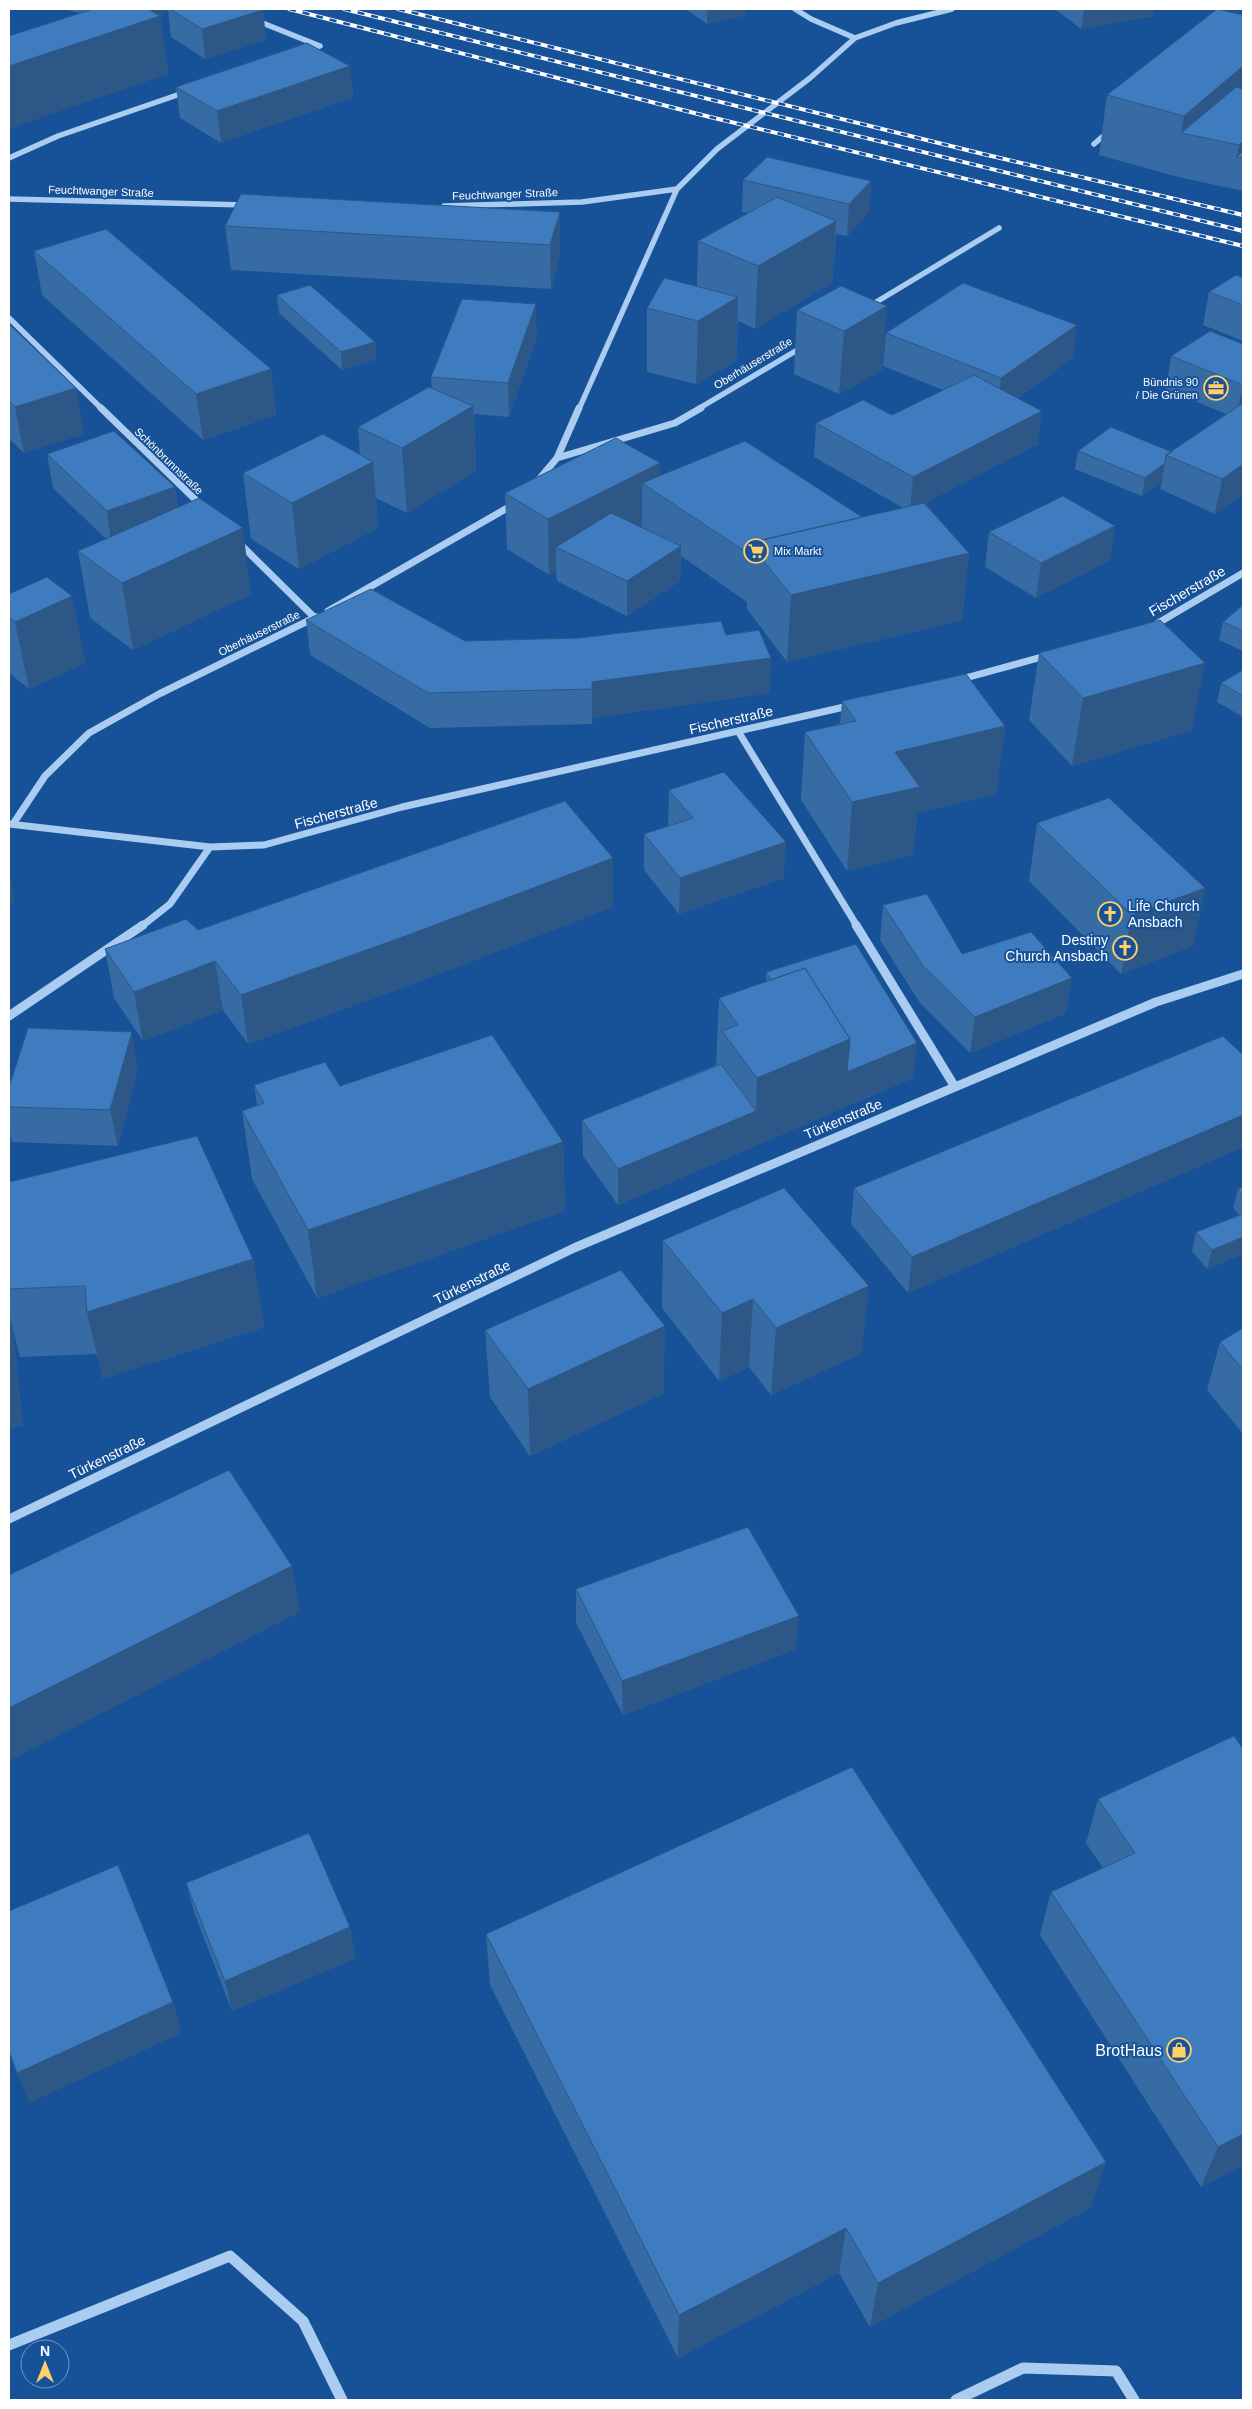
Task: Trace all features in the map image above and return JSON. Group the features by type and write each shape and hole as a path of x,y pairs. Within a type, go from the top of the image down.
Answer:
{"street":[{"path":"795,9 811,19 855,38"},
{"path":"529,491 557,458 677,190 717,149 810,78 855,38 896,23 952,9"},
{"path":"252,19 320,46 302,52"},
{"path":"9,158 58,136 189,91"},
{"path":"1094,144 1116,125"},
{"name":"Feuchtwanger Straße","path":"440,206 582,202 677,190"},
{"name":"Feuchtwanger Straße","path":"9,199 254,206"},
{"path":"859,313 999,228"},
{"name":"Schönbrunnstraße","path":"9,318 211,516"},
{"name":"Oberhäuserstraße","path":"557,458 675,422 809,343"},
{"name":"Oberhäuserstraße","path":"11,824 46,776 89,733 159,694 315,618 524,498"},
{"path":"232,536 315,618"},
{"name":"Fischerstraße","path":"1145,628 1155,626 1243,573"},
{"path":"953,682 1058,652"},
{"name":"Fischerstraße","path":"11,824 210,847 264,845 402,807 865,703"},
{"path":"738,731 955,1087"},
{"path":"9,1016 57,982 129,936 170,904 210,847"},
{"name":"Türkenstraße","path":"9,1519 574,1248 1156,1002 1243,974"},
{"path":"9,2345 230,2256 303,2320 342,2400"},
{"path":"956,2400 1023,2368 1116,2371 1134,2400"}],"building":[{"path":"93,9 148,9 160,16 9,66 9,36"},
{"path":"170,9 261,9 263,10 202,29"},
{"path":"1217,9 1243,15 1243,66 1184,116 1107,95"},
{"path":"307,43 350,66 217,111 176,87"},
{"path":"1236,87 1243,89 1243,141 1239,145 1181,133"},
{"path":"1243,151 1243,158 1237,157"},
{"path":"767,157 871,181 849,204 743,180"},
{"path":"241,194 560,212 550,245 225,226"},
{"path":"777,197 836,221 758,266 698,241"},
{"path":"106,229 271,369 196,394 34,251"},
{"path":"1236,275 1243,278 1243,305 1209,292"},
{"path":"664,278 738,297 698,321 647,308"},
{"path":"963,283 1077,325 1001,378 886,333"},
{"path":"310,285 375,342 341,352 277,295"},
{"path":"841,286 887,306 844,331 797,310"},
{"path":"462,299 536,304 508,383 431,377"},
{"path":"9,324 76,388 15,407 9,401"},
{"path":"1210,331 1243,344 1243,385 1171,356"},
{"path":"974,375 1042,411 913,477 816,423 863,400 892,415"},
{"path":"429,387 473,406 402,448 358,427"},
{"path":"1243,403 1243,464 1222,479 1166,455"},
{"path":"1111,427 1172,452 1166,455 1165,463 1145,478 1078,451"},
{"path":"114,431 175,487 107,511 47,454"},
{"path":"323,434 373,462 292,503 243,473"},
{"path":"616,438 660,463 548,519 505,493"},
{"path":"745,441 862,517 749,543 749,554 642,483"},
{"path":"1063,496 1115,526 1041,563 989,532"},
{"path":"199,498 243,528 122,583 78,551"},
{"path":"924,503 969,553 791,595 749,543"},
{"path":"611,513 681,546 627,581 556,547"},
{"path":"47,577 72,596 15,622 9,617 9,594"},
{"path":"371,589 465,641 579,638 721,621 726,635 759,630 771,658 592,682 592,689 428,693 306,620"},
{"path":"1243,605 1243,631 1223,622"},
{"path":"1160,620 1205,663 1083,698 1039,653"},
{"path":"1243,670 1243,696 1221,683"},
{"path":"966,674 1005,726 895,752 920,787 852,802 805,732 856,721 842,701"},
{"path":"724,772 786,842 680,878 644,834 693,818 669,790"},
{"path":"1109,798 1205,888 1132,915 1037,823"},
{"path":"565,801 613,858 411,934 241,995 215,961 134,992 105,949 186,919 198,930"},
{"path":"927,894 962,954 1031,932 1072,978 975,1017 924,967 883,905"},
{"path":"856,944 917,1043 847,1072 850,1039 805,968 771,980 766,972"},
{"path":"805,968 850,1039 757,1078 722,1031 738,1025 719,998"},
{"path":"28,1028 132,1032 110,1110 9,1107 9,1087"},
{"path":"492,1035 563,1142 308,1230 242,1111 264,1103 254,1085 325,1062 340,1086"},
{"path":"1223,1036 1243,1055 1243,1115 912,1257 854,1188"},
{"path":"721,1064 756,1111 618,1169 582,1120"},
{"path":"197,1136 253,1259 87,1312 85,1286 9,1289 9,1182"},
{"path":"1243,1187 1243,1196 1238,1189"},
{"path":"784,1188 869,1286 776,1328 753,1299 722,1313 663,1240"},
{"path":"1243,1214 1243,1237 1212,1250 1196,1232"},
{"path":"621,1270 665,1326 528,1389 485,1330"},
{"path":"1243,1328 1243,1370 1220,1342"},
{"path":"229,1470 292,1566 9,1708 9,1575"},
{"path":"748,1527 799,1616 622,1681 576,1589"},
{"name":"BrotHaus","path":"1234,1736 1243,1749 1243,2134 1218,2147 1051,1892 1135,1853 1098,1799"},
{"path":"852,1767 1106,2162 878,2283 846,2228 679,2315 486,1934"},
{"path":"309,1833 350,1927 225,1981 186,1883"},
{"path":"118,1865 173,2002 17,2073 9,2051 9,1911"}],"railway":[{"path":"289,9 702,115 1243,246"},
{"path":"344,9 1243,231"},
{"path":"398,9 983,154 1243,215"}],"place":[{"name":"Bündnis 90 / Die Grünen","path":"1216,388"},
{"name":"Mix Markt","path":"756,551"},
{"name":"Life Church Ansbach","path":"1110,914"},
{"name":"Destiny Church Ansbach","path":"1125,948"},
{"name":"BrotHaus","path":"1179,2050"}]}
